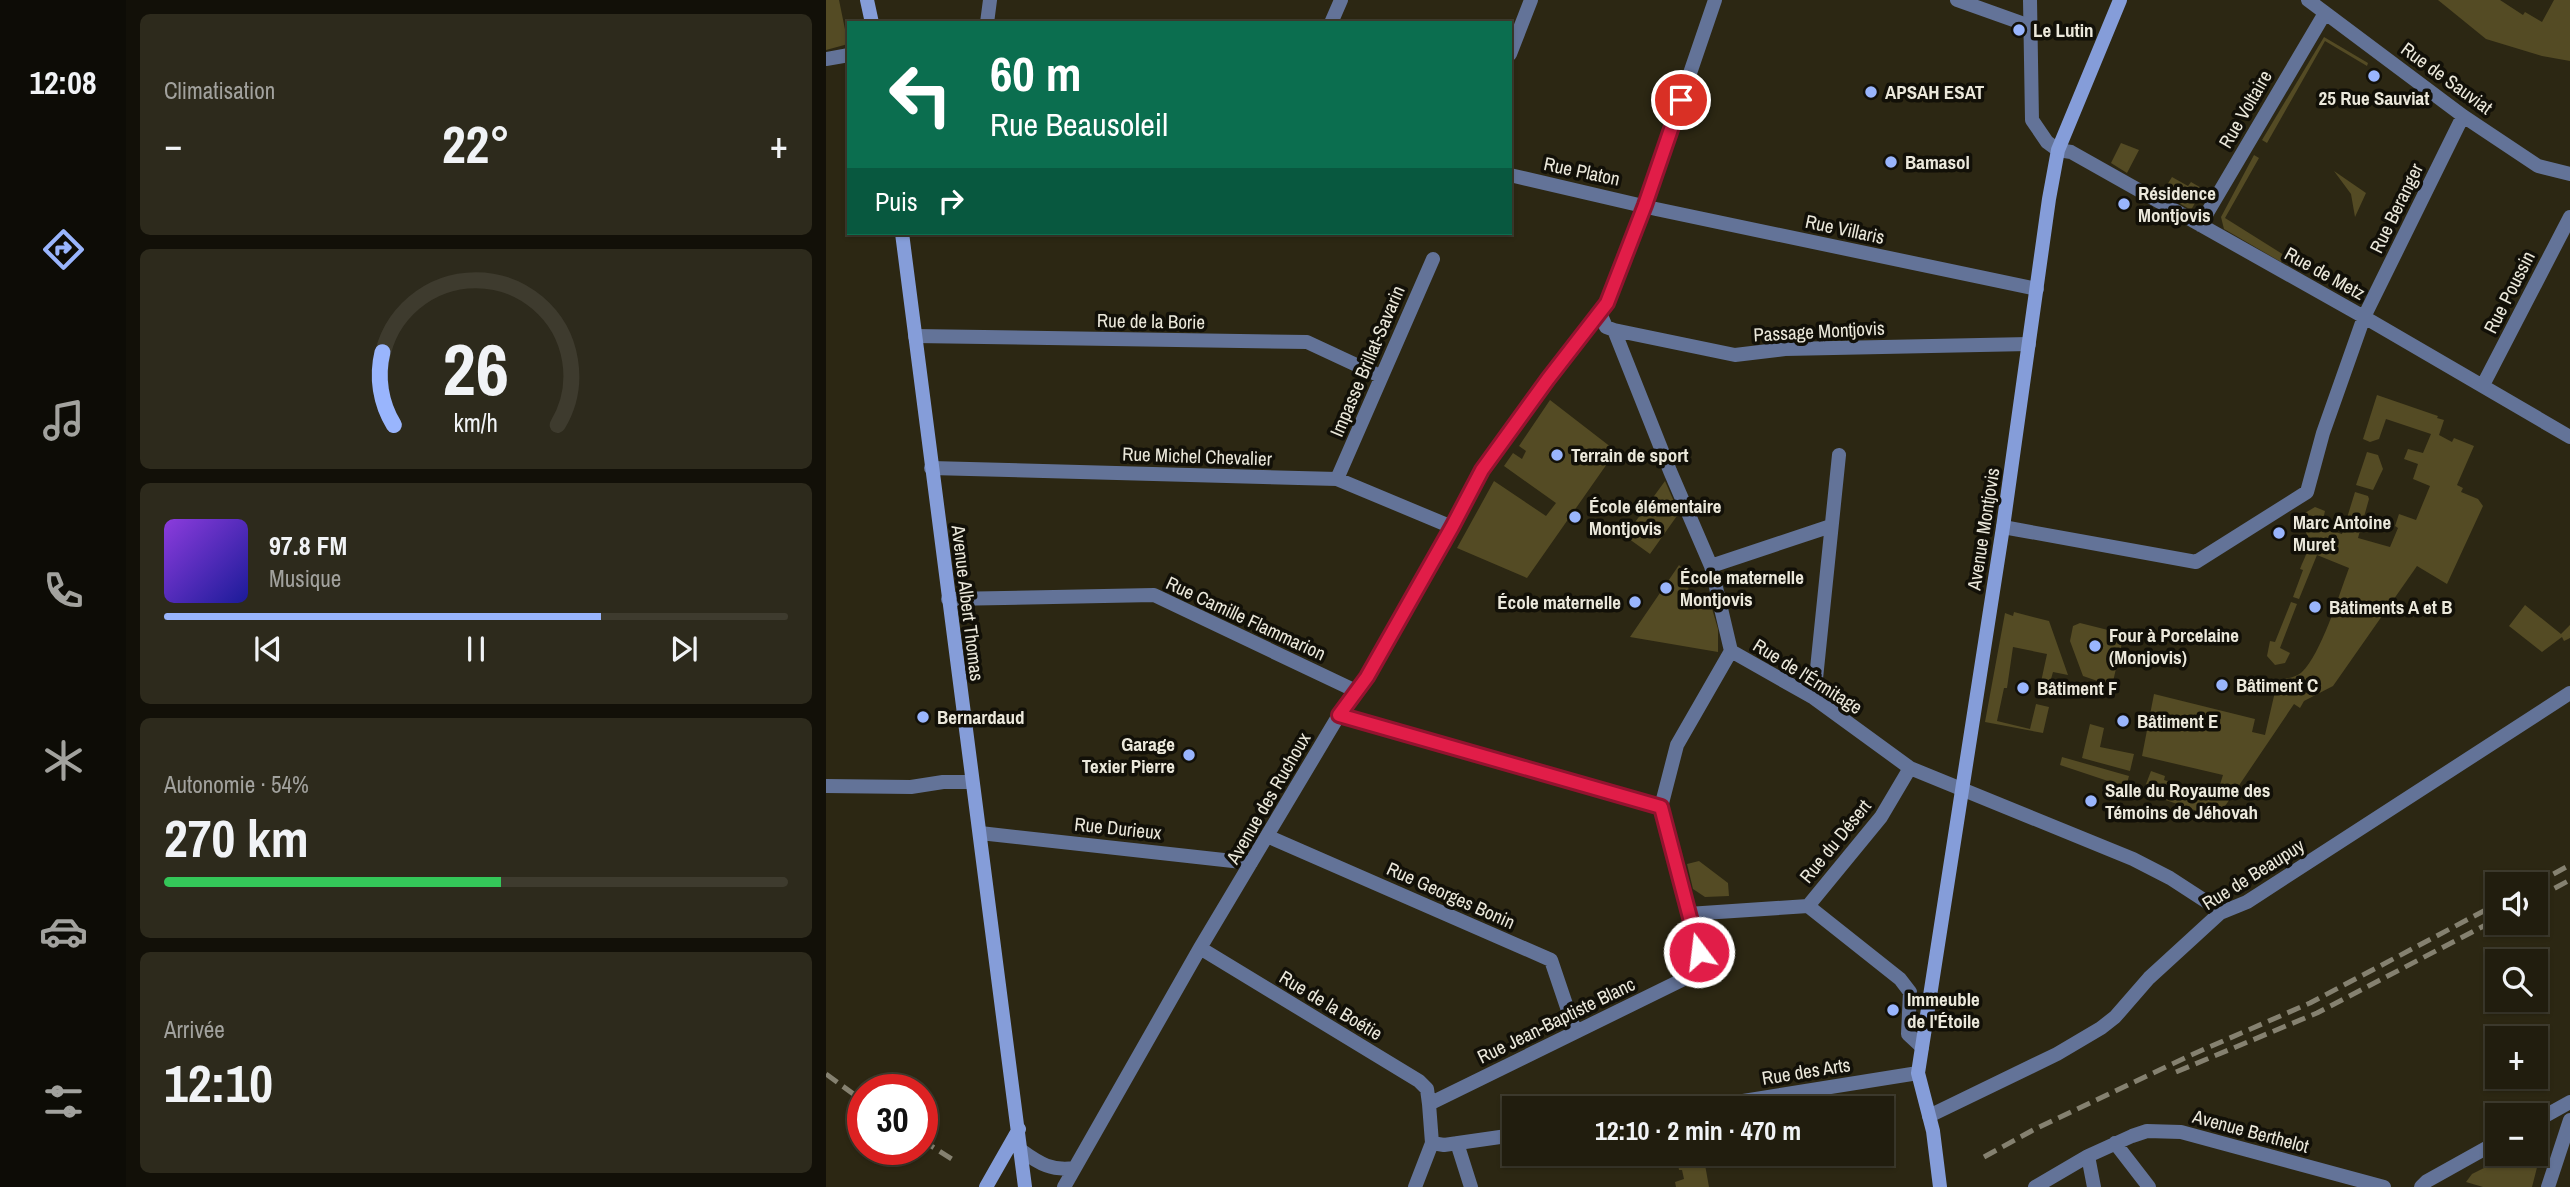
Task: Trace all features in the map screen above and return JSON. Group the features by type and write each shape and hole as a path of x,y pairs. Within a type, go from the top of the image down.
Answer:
{"main road":[{"path":"867,0 872,21"},
{"name":"Avenue Montjovis","path":"1918,1073 2003,527 2058,150 2120,0"},
{"name":"Avenue Albert Thomas","path":"902,235 1025,1187"},
{"path":"1918,1073 1930,1116 1940,1187"},
{"path":"986,1187 1018,1129"}],"street":[{"path":"987,21 990,0"},
{"path":"1332,21 1340,0"},
{"path":"1512,49 1531,0"},
{"name":"Avenue des Ruchoux","path":"1063,1187 1200,948 1452,527 1482,470 1607,303 1645,205 1715,0"},
{"path":"1957,0 2030,26"},
{"path":"2030,0 2032,120 2047,142 2058,150"},
{"name":"Rue de Sauviat","path":"2308,0 2463,116 2539,166 2570,174"},
{"name":"Rue Voltaire","path":"2200,225 2325,13"},
{"path":"826,59 847,55"},
{"name":"Rue Beranger","path":"2003,527 2196,562 2307,492 2323,433 2364,317 2463,116"},
{"name":"Rue de Metz","path":"2058,150 2071,152 2570,437"},
{"name":"Rue Platon","path":"1512,175 1645,205"},
{"name":"Rue Villaris","path":"1645,205 2037,289"},
{"name":"Rue Poussin","path":"2483,386 2570,216"},
{"name":"Impasse Brillat-Savarin","path":"1338,479 1380,376 1433,259"},
{"name":"Rue de l'Érmitage","path":"1600,313 1606,327 1614,330 1711,566 1731,651 1814,698 1910,768 2133,859 2170,878 2220,913"},
{"name":"Passage Montjovis","path":"1614,330 1735,355 1785,349 2029,344"},
{"name":"Rue de la Borie","path":"915,336 1307,342 1380,376"},
{"path":"1814,698 1839,455"},
{"name":"Rue Michel Chevalier","path":"932,468 1338,479 1452,527"},
{"path":"1711,566 1831,526"},
{"name":"Rue Camille Flammarion","path":"948,599 1154,595 1356,691"},
{"name":"Rue Jean-Baptiste Blanc","path":"1430,1104 1688,977 1696,970 1699,952 1661,807 1676,745 1731,651"},
{"name":"Rue de Beaupuy","path":"1930,1116 2057,1054 2101,1028 2115,1017 2149,978 2220,913 2247,902 2570,693"},
{"path":"1339,715 1661,807"},
{"name":"Rue du Désert","path":"1688,914 1808,906 1881,817 1910,768"},
{"path":"826,786 911,787 943,782 972,782"},
{"name":"Rue Durieux","path":"980,832 1251,863"},
{"name":"Rue Georges Bonin","path":"1267,836 1552,960 1576,1031"},
{"path":"1808,906 1899,979 1910,992 1908,1034 1922,1047"},
{"name":"Rue de la Boétie","path":"1200,948 1419,1081 1427,1089 1430,1104"},
{"name":"Rue des Arts","path":"1774,1096 1918,1073"},
{"path":"2548,1114 2570,1102"},
{"path":"1415,1187 1432,1143 1430,1104"},
{"path":"2548,1187 2570,1121"},
{"name":"Avenue Berthelot","path":"2035,1187 2088,1156 2147,1131 2181,1132 2384,1187"},
{"path":"1432,1143 1444,1145 1502,1137"},
{"path":"1457,1143 1471,1187"},
{"path":"2115,1143 2149,1187"},
{"path":"2421,1187 2485,1149"},
{"path":"1022,1151 1040,1164 1051,1168 1074,1168"},
{"path":"2088,1156 2094,1187"}],"shaded area":[{"path":"826,0 839,0 847,44 826,50"},
{"path":"2438,0 2500,0 2523,15 2525,12 2542,22 2554,0 2570,0 2570,61 2542,56 2486,39"},
{"path":"2324,37 2368,63 2367,66 2325,41 2267,143 2262,140"},
{"path":"2121,143 2139,150 2127,173 2111,163"},
{"path":"2254,155 2259,158 2225,218 2284,255 2281,262 2224,229 2221,217"},
{"path":"2334,171 2366,193 2355,217 2351,194"},
{"path":"2172,177 2188,186 2191,182 2203,189 2191,210 2162,193"},
{"path":"2377,395 2438,416 2437,418 2444,420 2439,435 2452,442 2454,438 2474,446 2457,485 2463,488 2461,492 2478,499 2483,506 2447,584 2417,566 2333,686 2304,701 2300,708 2294,704 2217,818 2143,792 2151,771 2165,776 2164,780 2216,797 2223,775 2142,756 2154,694 2255,719 2252,732 2265,735 2277,683 2302,672 2316,652 2349,568 2317,555 2299,599 2293,597 2303,570 2300,569 2307,552 2308,537 2302,526 2305,523 2293,520 2315,507 2325,511 2321,528 2342,534 2355,492 2368,496 2369,499 2358,538 2390,547 2398,528 2395,526 2399,514 2416,520 2430,486 2413,479 2418,464 2404,459 2408,449 2423,453 2431,434 2386,419 2379,439 2370,442 2363,439"},
{"path":"1550,400 1616,451 1527,578 1457,548 1494,481 1546,516 1556,503 1504,466 1513,453 1522,459 1526,451 1519,446"},
{"path":"2367,452 2378,455 2383,469 2373,490 2356,485"},
{"path":"1665,481 1679,513 1650,554 1625,536"},
{"path":"1679,565 1684,570 1691,599 1708,595 1718,629 1718,652 1630,637"},
{"path":"2291,602 2297,604 2280,648 2290,653 2285,663 2275,665 2267,656 2270,641 2275,642"},
{"path":"2525,605 2561,634 2570,625 2570,638 2564,641 2562,637 2542,652 2509,626"},
{"path":"2014,612 2049,621 2068,675 2053,672 2047,693 2039,691 2047,654 2013,647 2007,688 2004,688 1997,721 2030,729 2036,704 2049,707 2043,733 1985,722 2005,613 2013,616"},
{"path":"2080,623 2124,634 2112,686 2083,676 2070,641 2073,626"},
{"path":"2090,724 2104,728 2100,747 2134,754 2130,771 2082,758"},
{"path":"2062,757 2129,776 2126,787 2060,765"},
{"path":"1699,861 1728,883 1729,896 1705,897 1693,889 1687,864"},
{"path":"1678,1166 1705,1166 1709,1187 1676,1187 1675,1182 1684,1179 1682,1170 1679,1170"},
{"path":"2488,1166 2537,1166 2532,1187 2483,1187 2466,1182 2472,1174"}],"railway":[{"path":"2548,877 2570,865"},
{"path":"2548,892 2570,880"},
{"path":"1984,1157 2035,1129 2191,1055 2310,1003 2485,910"},
{"path":"2176,1072 2317,1013 2485,925"},
{"path":"826,1074 847,1089"},
{"path":"938,1150 955,1161"}],"place":[{"name":"Le Lutin","path":"2019,30"},
{"name":"25 Rue Sauviat","path":"2374,76"},
{"name":"APSAH ESAT","path":"1871,92"},
{"name":"Bamasol","path":"1891,162"},
{"name":"Résidence Montjovis","path":"2124,204"},
{"name":"Terrain de sport","path":"1557,455"},
{"name":"École élémentaire Montjovis","path":"1575,517"},
{"name":"Marc Antoine Muret","path":"2279,533"},
{"name":"École maternelle Montjovis","path":"1666,588"},
{"name":"École maternelle","path":"1635,602"},
{"name":"Bâtiments A et B","path":"2315,607"},
{"name":"Four à Porcelaine (Monjovis)","path":"2095,646"},
{"name":"Bâtiment C","path":"2222,685"},
{"name":"Bâtiment F","path":"2023,688"},
{"name":"Bernardaud","path":"923,717"},
{"name":"Bâtiment E","path":"2123,721"},
{"name":"Garage Texier Pierre","path":"1189,755"},
{"name":"Salle du Royaume des Témoins de Jéhovah","path":"2091,801"},
{"name":"Immeuble de l'Étoile","path":"1893,1010"}],"route":[{"path":"1681,100 1645,205 1607,303 1482,470 1367,677 1339,715 1661,807 1699,952"}]}
